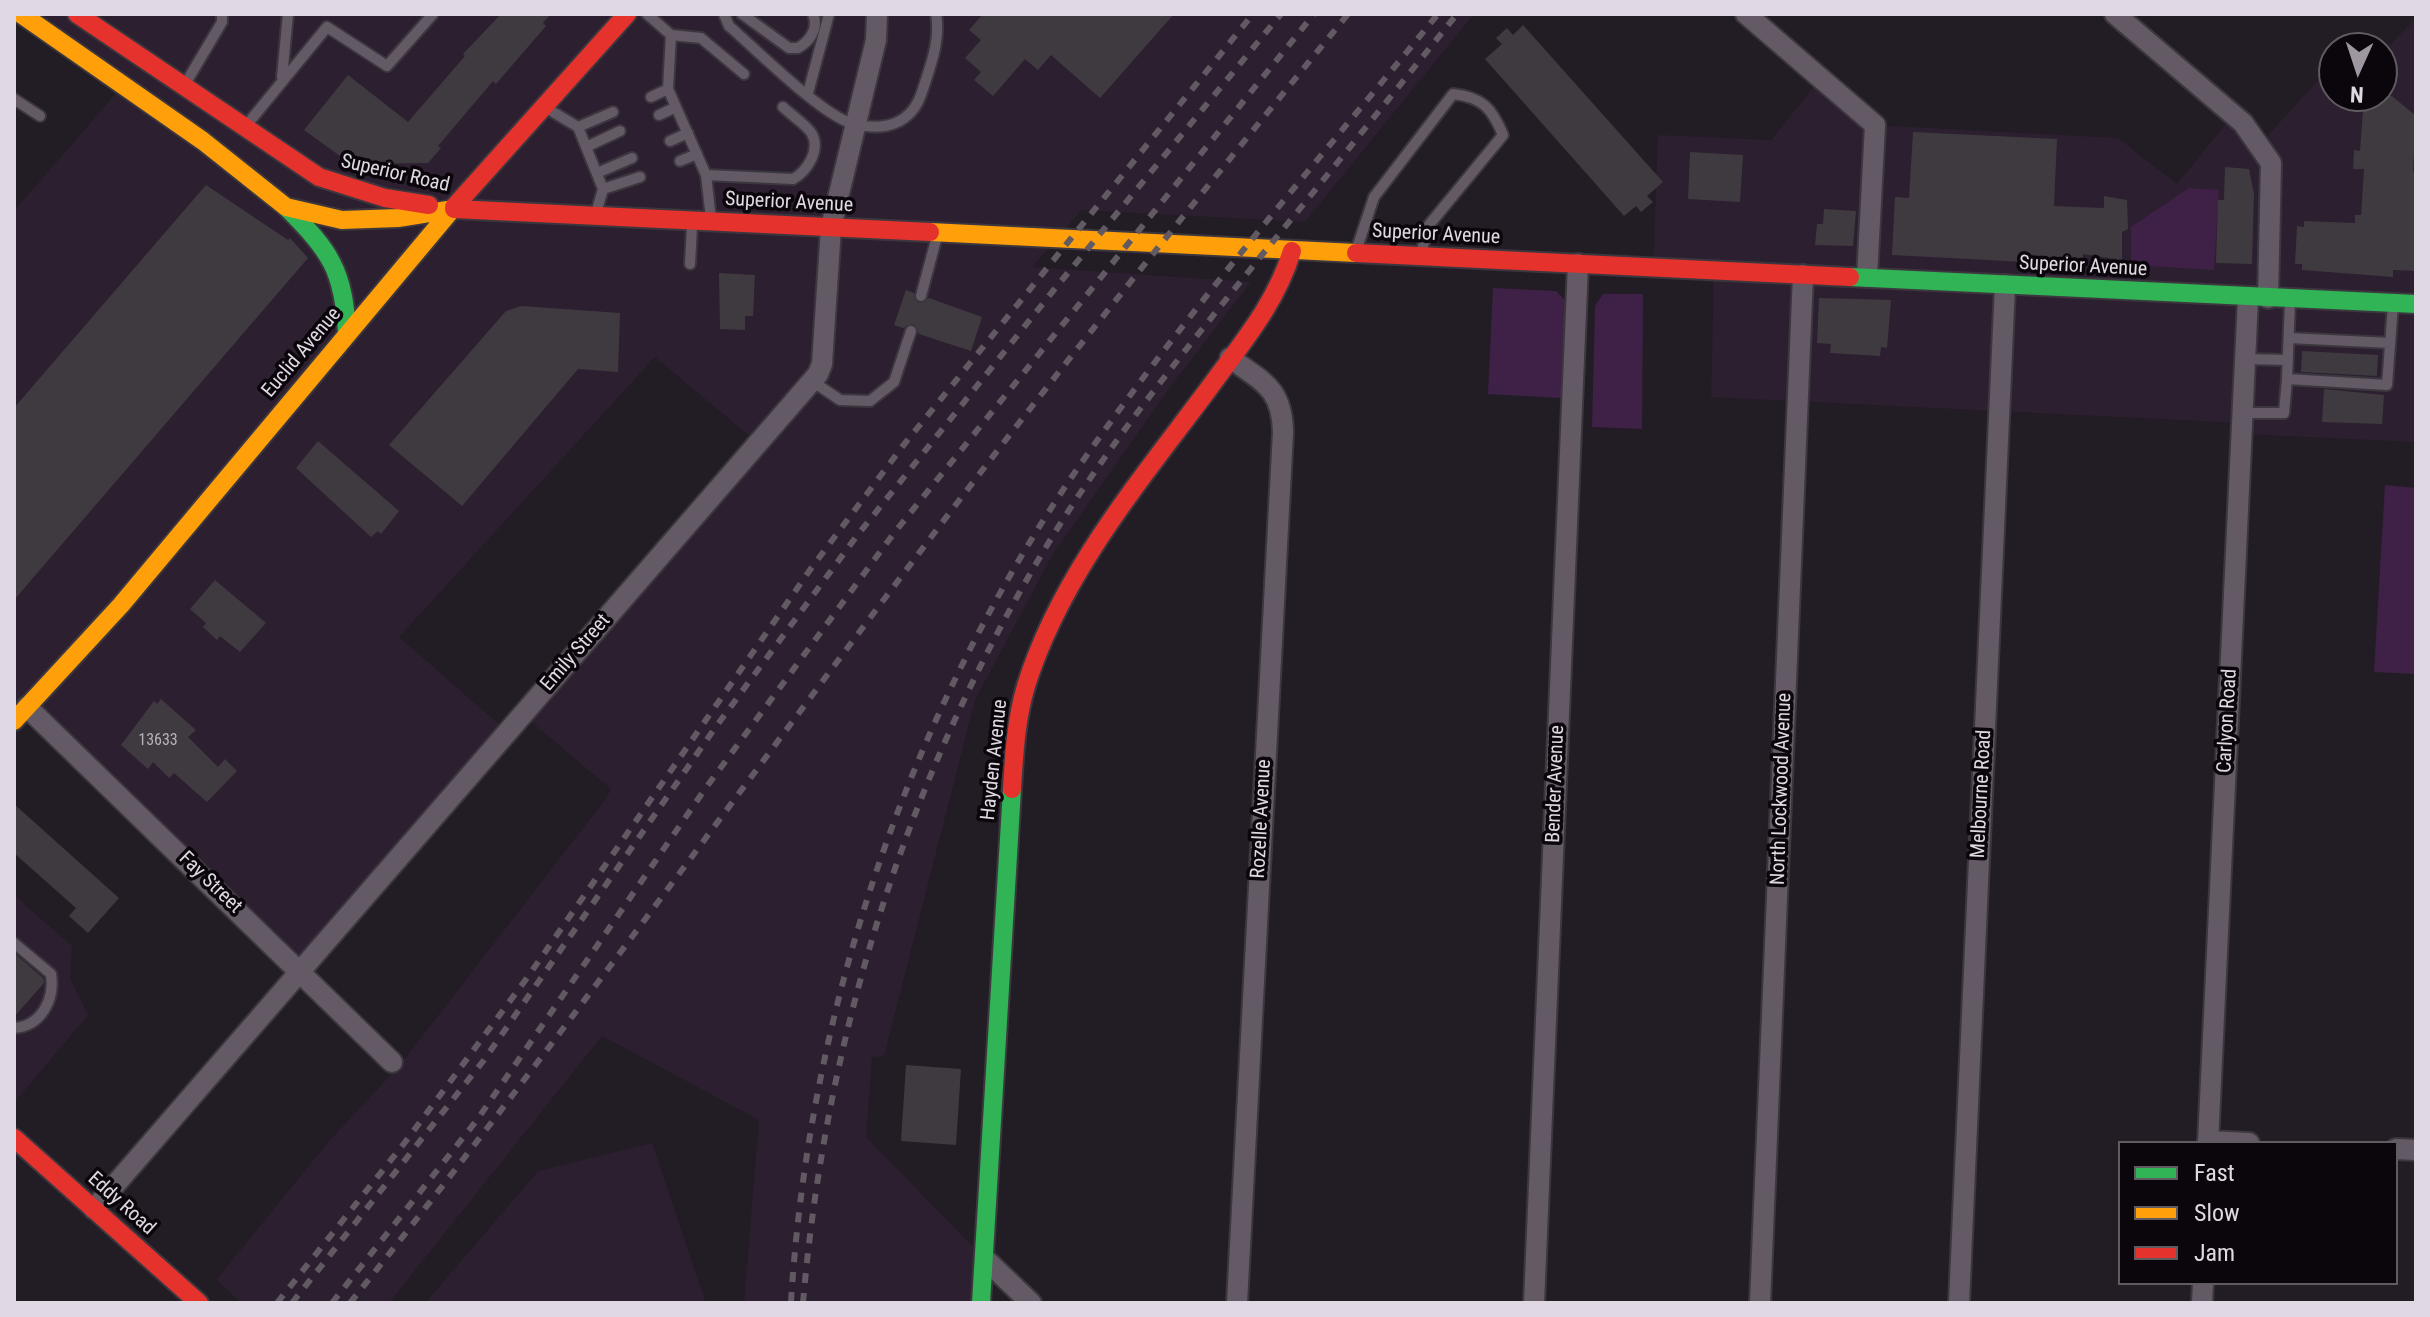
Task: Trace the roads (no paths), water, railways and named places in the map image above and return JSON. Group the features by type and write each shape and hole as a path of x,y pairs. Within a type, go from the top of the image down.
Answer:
{"main road":[{"name":"Superior Road","path":"21,14 203,141 286,207 342,220 398,218 454,209"},
{"name":"Superior Road","path":"77,14 319,177 349,188 454,209"},
{"name":"Euclid Avenue","path":"18,707 121,605 454,209 627,14"},
{"path":"286,207 328,249 343,276 347,334"},
{"name":"Superior Avenue","path":"454,209 2416,304"},
{"name":"Hayden Avenue","path":"981,1303 1011,801 1017,734 1026,685 1073,584 1230,358 1274,301 1286,275 1292,251"},
{"name":"Eddy Road","path":"14,1138 199,1303"}],"street":[{"name":"Emily Street","path":"94,1209 812,381 822,364 831,227 876,40 877,14"},
{"path":"1746,14 1875,125 1867,277"},
{"name":"Carlyon Road","path":"2115,14 2243,123 2271,163 2258,298 2245,359 2208,1141"},
{"name":"Bender Avenue","path":"1534,1303 1578,264"},
{"name":"North Lockwood Avenue","path":"1760,1303 1803,275"},
{"name":"Melbourne Road","path":"1959,1303 2005,285"},
{"name":"Rozelle Avenue","path":"1230,358 1267,384 1278,396 1283,432 1237,1303"},
{"name":"Fay Street","path":"18,707 301,970 392,1062"},
{"path":"985,1259 1031,1303"}],"lane":[{"path":"183,87 222,22 222,14"},
{"path":"282,79 288,14"},
{"path":"244,129 327,27 387,66 433,14"},
{"path":"647,14 671,35 701,38 744,74"},
{"path":"724,14 729,26 832,113 854,124 892,125 907,120 920,99 932,60 938,24 936,14"},
{"path":"742,14 789,48 798,48 812,35 815,27 813,14"},
{"path":"808,93 829,14"},
{"path":"671,35 668,89 706,175 702,221 690,264"},
{"path":"651,97 668,89"},
{"path":"1355,254 1374,197 1453,94 1474,96 1495,117 1503,135 1429,225 1421,257"},
{"path":"14,99 40,116"},
{"path":"545,107 578,127 603,189 596,215"},
{"path":"659,115 676,107"},
{"path":"706,175 793,179 802,174 814,147 812,134 783,107"},
{"path":"578,127 613,112"},
{"path":"586,147 620,131"},
{"path":"670,141 688,133"},
{"path":"680,161 697,154"},
{"path":"597,173 632,158"},
{"path":"603,189 640,177"},
{"path":"921,296 938,233"},
{"path":"2243,413 2284,413 2290,299"},
{"path":"2287,379 2322,377 2387,385 2393,303"},
{"path":"812,381 840,400 870,401 894,382 911,331"},
{"path":"2289,338 2390,343"},
{"path":"2324,339 2324,352"},
{"path":"2354,354 2355,341"},
{"path":"2245,359 2288,360"},
{"path":"14,943 51,974 52,987 43,1012 31,1025 14,1028"}],"railway":[{"path":"277,1303 406,1141 527,978 812,567 902,447 1253,14"},
{"path":"292,1303 484,1060 715,728 856,537 1281,14"},
{"path":"332,1303 477,1120 705,789 894,533 1314,14"},
{"path":"350,1303 583,1002 1011,433 1348,14"},
{"path":"791,1302 801,1193 819,1085 844,977 876,872 915,768 961,668 1013,571 1071,478 1114,418 1250,242 1438,14"},
{"path":"803,1303 814,1202 831,1103 854,1005 882,908 915,814 954,721 999,630 1073,504 1150,395 1457,14"}]}
